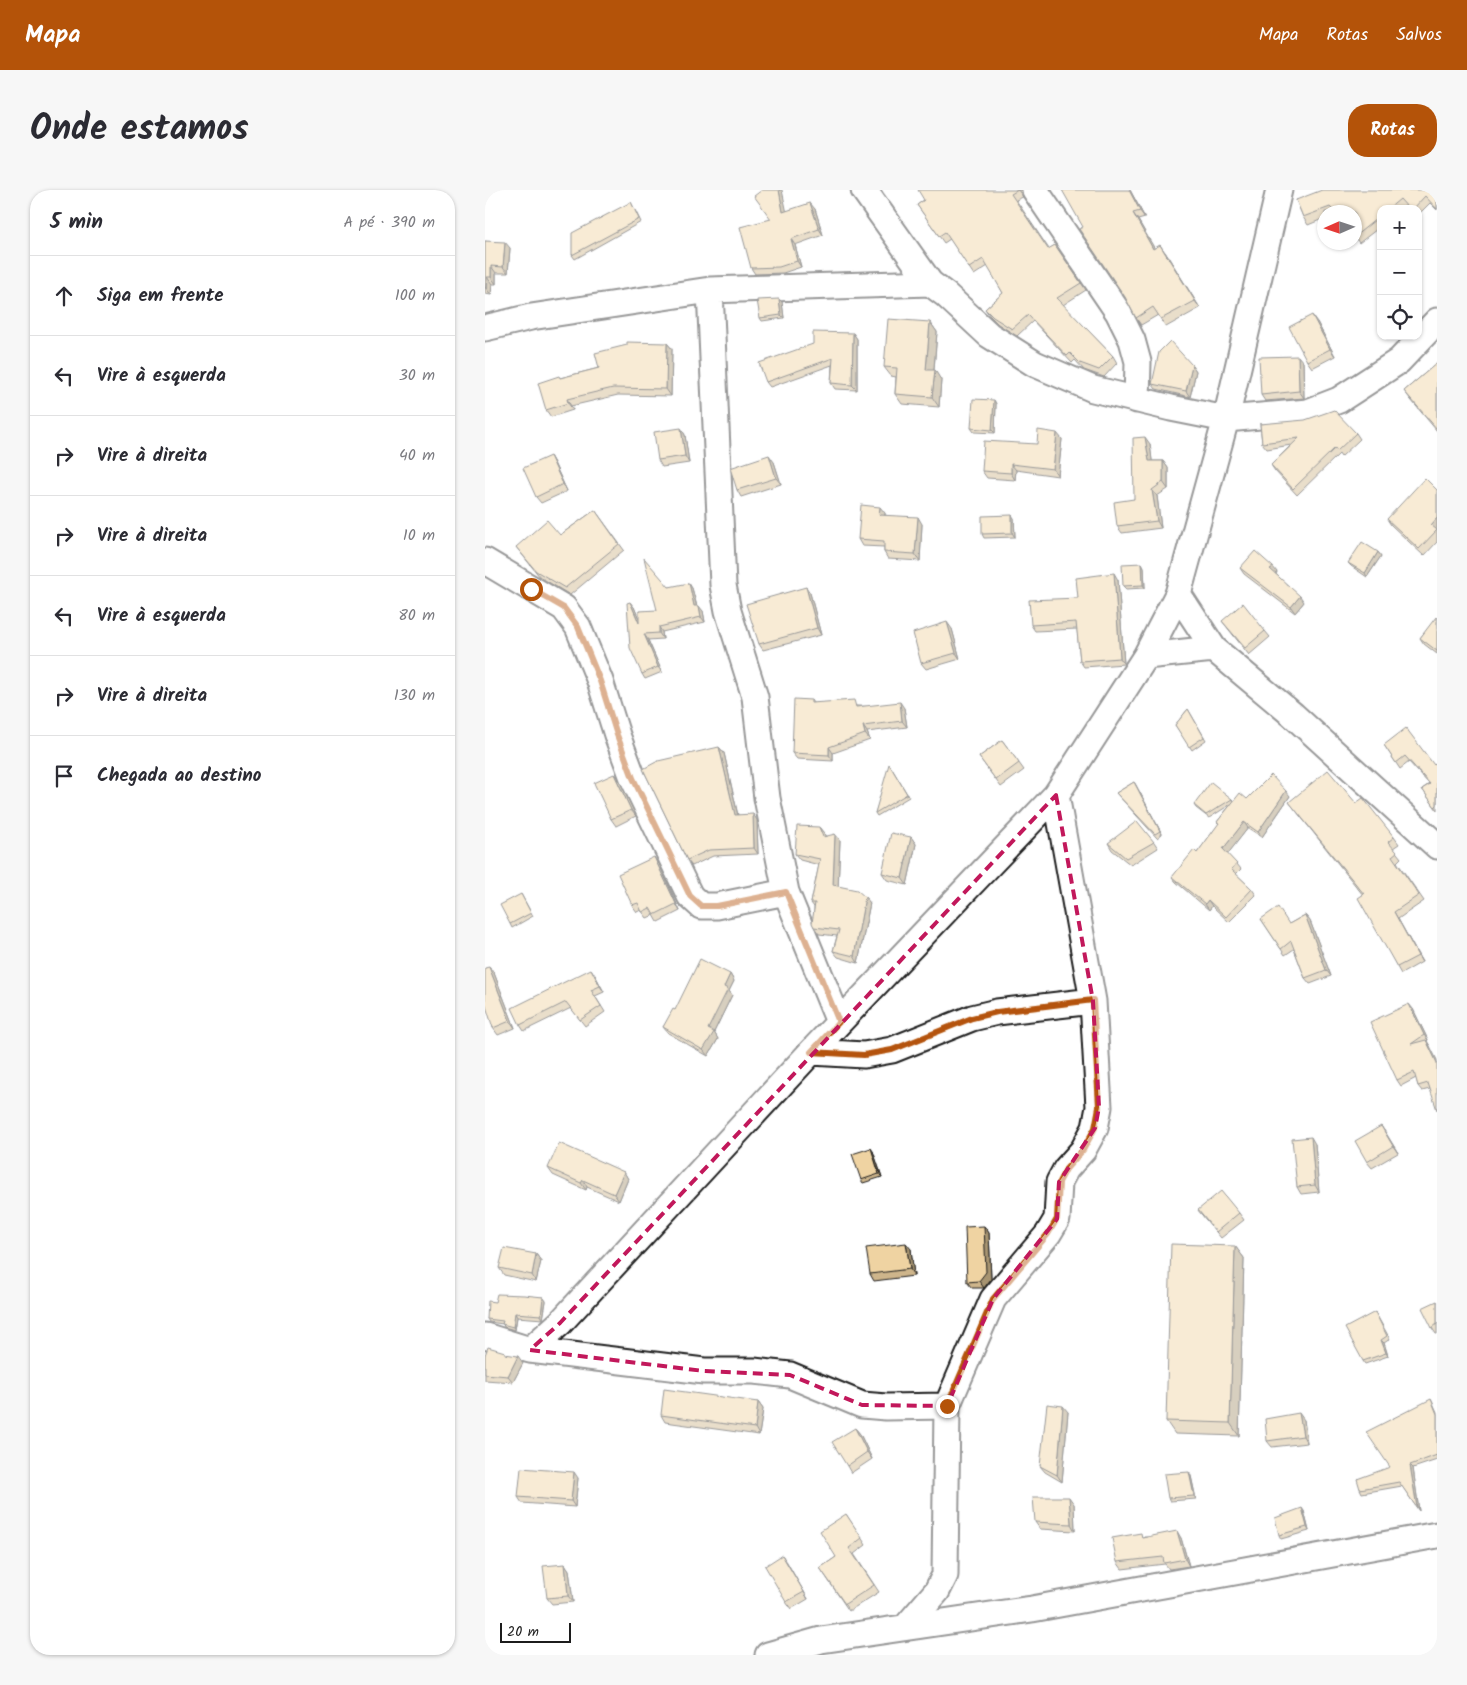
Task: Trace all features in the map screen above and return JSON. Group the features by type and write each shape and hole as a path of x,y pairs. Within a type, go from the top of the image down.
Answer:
{"street":[{"path":"863,190 930,283 947,295 989,335 1035,364 1093,389 1137,400 1226,419 1308,412 1339,400 1399,361 1437,321"},
{"path":"1035,190 1118,312 1132,340 1138,362 1137,400"},
{"path":"530,1350 560,1322 839,1022 1056,795 1146,656 1178,594 1226,419 1279,190"},
{"path":"485,328 531,318 710,290 930,283"},
{"path":"710,290 723,584 728,611 755,697 767,798 786,892 839,1022"},
{"path":"485,561 564,608 578,627 600,681 633,778 690,896 701,906 717,906 786,892"},
{"path":"1178,594 1214,649 1293,715 1436,842"},
{"path":"1146,656 1214,649"},
{"path":"906,1626 937,1591 945,1575 947,1406 993,1299 1048,1234 1057,1219 1059,1182 1066,1169 1083,1150 1095,1128 1099,1107 1093,1000 1056,795"},
{"path":"811,1052 864,1055 892,1050 972,1018 997,1012 1093,1000"},
{"path":"485,1336 530,1350 704,1371 790,1375 862,1405 886,1407 947,1406"},
{"path":"768,1655 821,1640 1031,1609 1437,1534"}],"highlighted area":[{"path":"1056,795 1093,1001 1099,1107 1095,1128 1059,1182 1057,1219 993,1299 947,1406 862,1405 790,1375 704,1371 530,1350 560,1323"}],"building":[{"path":"762,190 779,190 783,212 810,203 819,229 791,239 797,261 779,267 751,268 740,227 771,219 754,196"},
{"path":"918,190 1018,190 1011,194 1048,249 1055,245 1081,283 1057,298 1113,356 1099,370 1080,363 1070,353 1067,356 1028,315 1012,329 993,317 985,309 1003,293 983,259 969,268 945,232 939,236 917,205 924,200"},
{"path":"1062,190 1129,190 1140,211 1133,213 1153,249 1160,245 1195,301 1161,319 1153,307 1136,318 1125,297 1079,229 1083,227"},
{"path":"1322,190 1437,190 1437,209 1425,196 1417,205 1405,205 1400,199 1393,205 1377,205 1377,218 1362,230 1362,205 1317,205 1317,212 1303,217 1296,200"},
{"path":"631,202 639,219 572,255 572,233"},
{"path":"485,241 505,242 503,267 491,266 491,277 487,277 486,288 485,288"},
{"path":"779,299 781,315 760,318 757,300"},
{"path":"1312,315 1330,349 1307,361 1289,327"},
{"path":"888,319 930,322 926,370 935,370 932,397 895,394 897,368 884,367"},
{"path":"813,332 853,333 852,385 831,383 833,358 766,382 759,363 813,344"},
{"path":"1170,341 1192,365 1186,391 1152,384 1159,352"},
{"path":"627,342 667,343 666,389 613,388 567,399 568,403 546,410 538,383 559,376 560,378 599,368 595,353 627,345"},
{"path":"1298,356 1299,391 1261,395 1259,357"},
{"path":"1437,363 1437,429 1404,391"},
{"path":"973,399 994,400 992,430 971,428"},
{"path":"1334,410 1356,433 1337,451 1335,448 1293,489 1271,465 1299,438 1262,443 1260,424 1305,420"},
{"path":"681,428 685,456 658,460 654,432"},
{"path":"1038,430 1057,433 1053,469 1011,464 1011,473 982,471 984,441 1037,444"},
{"path":"1145,437 1149,461 1163,461 1163,482 1152,490 1157,521 1117,526 1114,502 1134,499 1133,438"},
{"path":"769,455 776,478 737,490 730,468"},
{"path":"550,456 563,484 536,497 523,468"},
{"path":"1425,478 1437,490 1437,518 1431,525 1437,530 1419,549 1387,519"},
{"path":"861,505 880,507 879,515 918,517 915,554 884,552 884,541 858,539"},
{"path":"595,510 619,544 565,588 536,571 516,547 547,520 560,535"},
{"path":"1012,515 1012,533 982,534 982,516"},
{"path":"1362,542 1378,552 1365,573 1348,563"},
{"path":"1255,551 1273,567 1270,569 1300,596 1291,607 1240,568"},
{"path":"644,558 669,587 689,583 694,606 699,606 701,617 659,627 659,633 644,634 658,667 642,674 630,648 627,603 630,602 639,623 639,611 657,610"},
{"path":"1142,563 1143,585 1123,586 1122,564"},
{"path":"1114,573 1120,658 1080,661 1076,622 1031,625 1029,600 1078,598 1076,578"},
{"path":"806,587 817,628 759,644 746,604"},
{"path":"1243,603 1265,631 1245,648 1222,621"},
{"path":"1437,618 1437,651 1420,638"},
{"path":"947,622 956,653 921,663 913,633"},
{"path":"794,699 811,700 811,703 854,700 856,707 900,702 902,721 863,726 865,734 829,747 829,755 792,753"},
{"path":"1188,709 1204,737 1189,747 1175,725"},
{"path":"1406,728 1434,765 1437,762 1437,805 1435,807 1422,789 1430,784 1405,756 1396,763 1384,745"},
{"path":"1002,740 1019,763 996,780 979,757"},
{"path":"719,747 735,815 753,814 754,848 709,850 687,860 643,769 658,761"},
{"path":"889,764 907,794 875,813"},
{"path":"1328,770 1356,803 1363,798 1394,837 1388,842 1397,852 1392,856 1419,895 1394,912 1418,956 1397,967 1358,898 1364,894 1289,802"},
{"path":"614,774 631,810 611,819 594,783"},
{"path":"1271,775 1286,791 1258,832 1244,822 1223,849 1237,864 1231,869 1252,889 1226,917 1208,900 1205,904 1172,877 1194,850 1197,853 1219,823 1217,822 1240,793 1247,799"},
{"path":"1134,782 1160,831 1155,834 1116,793"},
{"path":"1211,782 1232,799 1206,815 1194,805"},
{"path":"1137,821 1154,842 1126,858 1108,843"},
{"path":"797,826 819,827 823,837 835,834 833,885 857,890 865,897 854,956 833,951 839,930 814,927 812,923 815,903 811,903 820,859 795,854"},
{"path":"891,833 911,837 902,878 882,873"},
{"path":"654,857 676,904 654,915 650,908 642,912 638,903 632,905 618,874"},
{"path":"521,894 531,913 510,924 500,905"},
{"path":"1278,907 1289,924 1305,915 1326,970 1305,978 1291,941 1281,949 1261,919"},
{"path":"700,959 730,974 724,987 728,989 708,1029 714,1032 703,1050 663,1027 673,1009 675,1010"},
{"path":"489,967 510,1021 493,1028 485,1003 485,968"},
{"path":"591,969 600,986 591,990 601,1006 580,1020 566,1002 520,1025 512,1008"},
{"path":"1409,1004 1424,1035 1411,1044 1426,1040 1437,1063 1437,1110 1428,1083 1418,1086 1414,1072 1397,1080 1370,1022"},
{"path":"1381,1126 1393,1146 1367,1162 1355,1141"},
{"path":"1311,1137 1315,1185 1297,1187 1292,1139"},
{"path":"559,1143 624,1172 614,1194 583,1180 581,1183 548,1168"},
{"path":"871,1148 879,1174 861,1180 852,1154"},
{"path":"1221,1191 1239,1213 1216,1232 1198,1210"},
{"path":"984,1226 986,1272 979,1281 967,1282 965,1227"},
{"path":"906,1243 910,1269 870,1274 866,1248"},
{"path":"1171,1244 1235,1246 1230,1423 1166,1421"},
{"path":"504,1248 536,1254 532,1275 499,1268"},
{"path":"497,1294 543,1297 541,1315 515,1313 513,1327 502,1324 503,1321 487,1319 488,1301 495,1302"},
{"path":"1437,1301 1437,1324 1432,1328 1422,1308"},
{"path":"1375,1312 1387,1336 1381,1340 1386,1353 1363,1361 1345,1328"},
{"path":"488,1347 505,1352 505,1354 518,1356 508,1376 485,1374 485,1355"},
{"path":"664,1389 758,1402 755,1428 661,1415"},
{"path":"1431,1399 1437,1414 1437,1455 1410,1465 1417,1508 1399,1482 1360,1489 1357,1479 1390,1467 1366,1432"},
{"path":"1047,1404 1063,1406 1057,1475 1040,1466"},
{"path":"1299,1413 1303,1436 1267,1441 1265,1419"},
{"path":"855,1428 867,1452 847,1466 832,1442"},
{"path":"521,1468 574,1472 571,1501 518,1497"},
{"path":"1189,1472 1194,1496 1168,1498 1164,1474"},
{"path":"1033,1497 1069,1497 1071,1524 1035,1522"},
{"path":"1302,1508 1307,1527 1279,1535 1275,1518"},
{"path":"846,1514 862,1538 849,1548 874,1585 845,1604 820,1568 836,1557 820,1531"},
{"path":"1177,1531 1185,1559 1164,1563 1163,1557 1117,1562 1112,1538 1141,1533 1142,1538"},
{"path":"782,1555 804,1592 786,1602 765,1566"},
{"path":"565,1564 568,1596 547,1598 543,1566"}],"route":[{"path":"531,589 564,608 578,627 600,681 633,778 690,896 701,906 717,906 786,892 839,1022 811,1052 864,1055 892,1050 972,1018 997,1012 1093,1000 1099,1107 1095,1128 1083,1150 1066,1169 1059,1182 1057,1219 1048,1234 993,1299 947,1406"}]}
